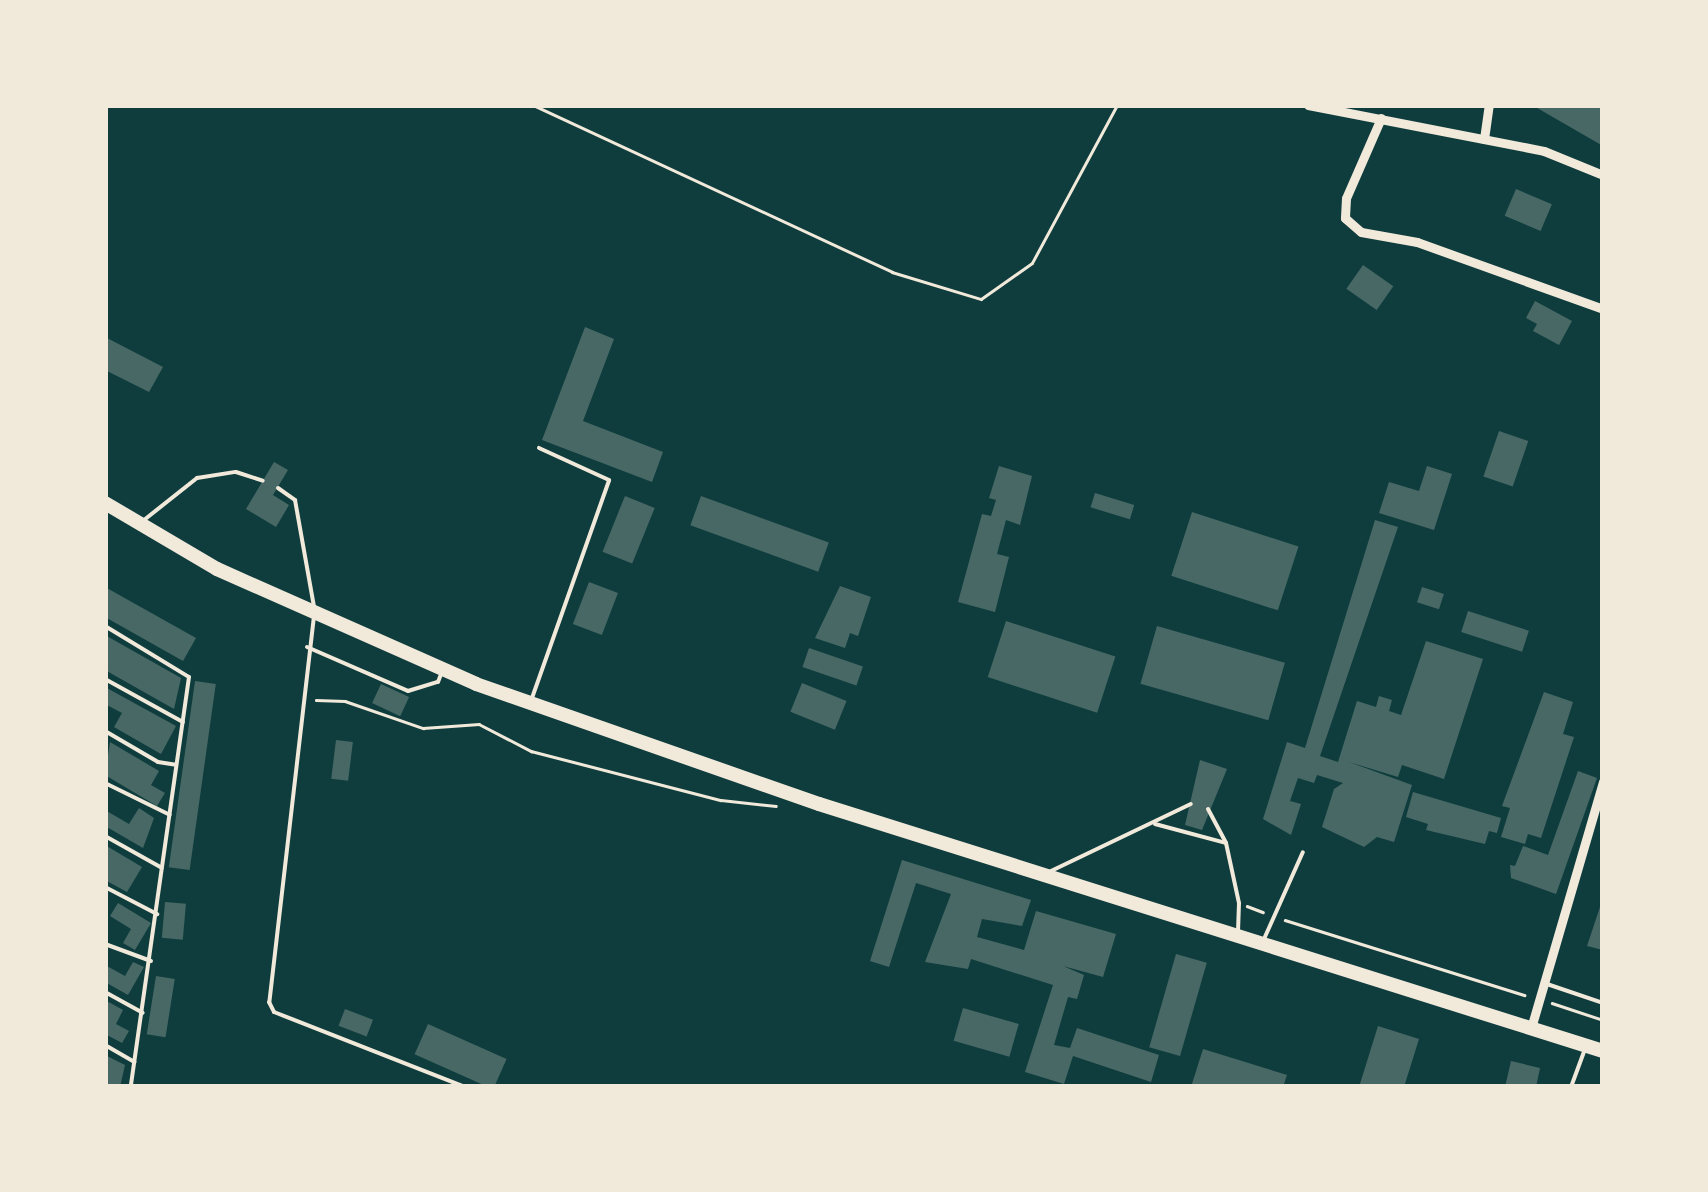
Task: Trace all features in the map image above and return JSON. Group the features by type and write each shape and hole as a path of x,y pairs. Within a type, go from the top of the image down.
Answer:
{"main road":[{"path":"105,503 314,616 530,702 1044,874 1603,1051"}],"street":[{"path":"1308,105 1544,151 1603,175"},
{"path":"1484,139 1489,105"},
{"path":"1381,118 1346,198 1345,218 1361,232 1416,242 1603,308"},
{"path":"1531,1028 1603,780"}],"lane":[{"path":"530,702 609,480 540,448"},
{"path":"140,523 197,478 236,472 263,481"},
{"path":"278,488 295,500 314,616 269,1002 274,1012 465,1087"},
{"path":"105,626 189,678 131,1087"},
{"path":"308,647 408,691 438,682 443,670"},
{"path":"105,679 183,722"},
{"path":"105,731 158,762 177,766"},
{"path":"105,783 170,816"},
{"path":"1044,874 1191,804"},
{"path":"1208,808 1226,843 1239,904 1238,936"},
{"path":"1155,824 1226,843"},
{"path":"105,836 163,868"},
{"path":"1262,943 1303,852"},
{"path":"105,887 157,914"},
{"path":"105,944 151,961"},
{"path":"1544,983 1603,1003"},
{"path":"105,992 143,1012"},
{"path":"105,1045 135,1062"},
{"path":"1571,1087 1587,1046"}],"path":[{"path":"533,105 892,272 981,299 1032,264 1117,105"},
{"path":"302,699 345,701 423,728 479,724 531,751 722,800 794,808"},
{"path":"1239,904 1603,1020"}],"building":[{"path":"1532,105 1603,105 1603,146"},
{"path":"1516,189 1552,204 1541,231 1505,216"},
{"path":"1363,265 1393,286 1377,310 1346,289"},
{"path":"1535,301 1572,321 1559,345 1533,331 1537,324 1526,318"},
{"path":"585,327 614,339 583,421 663,452 652,482 542,440"},
{"path":"105,337 163,367 149,392 105,370"},
{"path":"1499,431 1528,441 1513,486 1483,476"},
{"path":"274,462 288,470 273,495 289,505 276,527 246,509"},
{"path":"999,466 1032,476 1020,525 1006,520 997,554 1009,557 995,612 958,602 982,514 991,516 996,500 989,498"},
{"path":"1427,466 1452,474 1434,530 1379,513 1389,482 1419,491"},
{"path":"1095,493 1134,505 1130,519 1091,507"},
{"path":"625,496 655,508 632,564 603,552"},
{"path":"701,496 829,543 818,572 690,525"},
{"path":"1192,512 1299,547 1278,610 1171,576"},
{"path":"1375,520 1398,527 1320,756 1338,762 1357,701 1376,707 1379,696 1392,700 1389,711 1401,715 1426,641 1483,659 1444,779 1402,765 1398,777 1349,762 1412,785 1394,842 1377,837 1364,847 1322,827 1334,789 1343,783 1317,775 1314,783 1298,778 1290,801 1301,804 1291,835 1263,819 1287,742 1305,748"},
{"path":"589,582 618,593 602,635 573,624"},
{"path":"840,586 871,597 858,636 850,633 845,648 815,638"},
{"path":"105,587 196,638 183,661 105,617"},
{"path":"1422,587 1444,594 1439,609 1417,602"},
{"path":"1468,611 1529,631 1522,652 1461,632"},
{"path":"1006,621 1115,657 1097,713 988,677"},
{"path":"1157,626 1285,663 1268,720 1140,684"},
{"path":"105,635 181,678 174,709 105,670"},
{"path":"809,648 863,667 856,685 802,667"},
{"path":"195,681 216,684 190,870 169,867"},
{"path":"802,683 847,701 835,730 790,712"},
{"path":"381,684 409,697 400,716 372,703"},
{"path":"105,687 176,726 161,754 114,727 122,713 105,704"},
{"path":"1544,692 1573,702 1563,734 1574,737 1541,838 1528,834 1525,844 1501,837 1510,808 1502,806"},
{"path":"336,740 353,742 348,781 331,779"},
{"path":"110,742 159,771 151,785 165,793 157,806 105,775"},
{"path":"1200,760 1227,769 1202,830 1185,825"},
{"path":"1578,771 1597,778 1556,894 1511,878 1510,865 1515,866 1523,846 1548,855"},
{"path":"1413,792 1501,818 1497,833 1489,831 1485,844 1426,830 1428,824 1406,817"},
{"path":"139,808 154,818 143,848 105,826 105,810 129,824"},
{"path":"105,845 142,867 127,892 105,880"},
{"path":"902,860 1031,900 1022,926 982,919 977,937 1024,950 1036,911 1116,934 1103,977 1063,966 1084,975 1077,999 1068,997 1054,1045 1070,1048 1077,1028 1159,1055 1151,1082 1073,1056 1064,1084 1025,1072 1053,985 971,959 968,969 925,962 951,894 916,883 889,967 870,961"},
{"path":"1603,901 1603,950 1587,946"},
{"path":"165,902 186,904 183,940 162,938"},
{"path":"118,903 151,923 135,950 123,943 131,929 110,916"},
{"path":"1176,954 1207,963 1180,1056 1149,1047"},
{"path":"133,962 144,967 128,995 105,982 105,965 125,976"},
{"path":"156,976 175,979 166,1037 147,1034"},
{"path":"105,1000 123,1010 116,1024 129,1031 122,1043 105,1034"},
{"path":"963,1008 1019,1024 1009,1057 954,1041"},
{"path":"345,1009 373,1020 367,1037 339,1026"},
{"path":"428,1024 507,1059 494,1087 488,1087 415,1054"},
{"path":"1378,1026 1419,1039 1404,1087 1359,1087"},
{"path":"1203,1049 1287,1075 1283,1087 1191,1087"},
{"path":"105,1055 125,1065 120,1087 105,1087"},
{"path":"1511,1061 1540,1068 1536,1087 1505,1087"}]}
